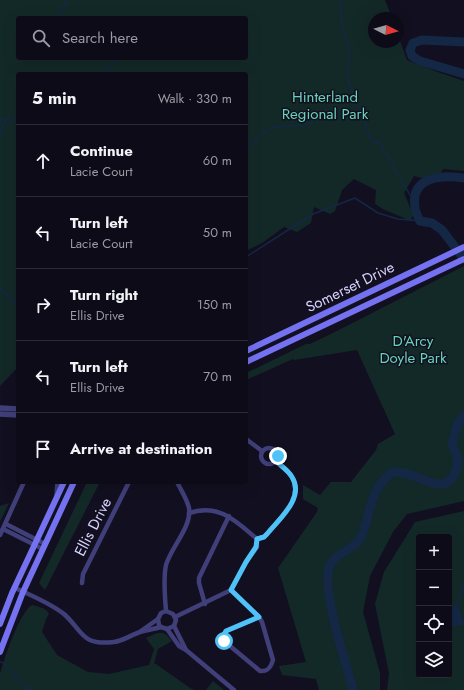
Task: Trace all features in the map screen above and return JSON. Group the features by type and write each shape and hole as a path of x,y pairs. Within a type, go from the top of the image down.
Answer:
{"main road":[{"name":"Somerset Drive","path":"248,350 464,247"},
{"name":"Somerset Drive","path":"248,361 464,259"},
{"path":"295,328 299,337"},
{"path":"0,624 63,484"},
{"path":"0,652 44,546 73,484"}],"street":[{"path":"0,408 16,409"},
{"path":"0,414 16,415"},
{"path":"248,440 262,451"},
{"path":"262,451 267,448 275,450 277,454 276,461"},
{"path":"262,451 261,459 265,463 271,464 276,461"},
{"path":"257,539 264,537 267,534 291,505 295,495 295,487 292,476 276,461"},
{"path":"0,535 23,484"},
{"path":"57,495 58,484"},
{"name":"Ellis Drive","path":"82,583 83,574 128,484"},
{"path":"166,611 165,574 167,564 187,522 189,513 189,506 178,484"},
{"path":"189,513 199,510 217,511 229,516 257,539"},
{"path":"205,604 199,578 229,516"},
{"path":"6,524 44,546"},
{"path":"3,529 36,542"},
{"path":"175,617 205,604 231,590 256,547 257,539"},
{"path":"15,588 64,614 79,633 86,638 98,642 115,642 140,632 161,627 167,629 179,646 186,650 234,690"},
{"path":"231,590 259,617 262,622 274,660 271,670 260,670 222,638 226,631 259,617"},
{"path":"166,611 171,612 175,617 176,620 174,626 186,650"},
{"path":"140,632 166,611"},
{"path":"158,619 161,627"},
{"path":"167,629 174,626"}],"green space":[{"name":"Hinterland Regional Park","path":"0,0 385,0 390,12 368,12 368,48 403,48 407,60 464,81 464,171 443,169 436,182 414,176 404,193 413,214 411,221 375,204 376,190 354,179 342,190 335,211 330,214 314,207 311,223 297,232 284,227 262,243 248,250 248,72 16,72 16,369 0,386"},
{"name":"D'Arcy Doyle Park","path":"464,266 464,501 407,514 393,532 370,576 363,612 380,673 380,690 319,690 316,679 282,675 279,666 306,662 278,568 317,512 318,508 303,499 303,485 320,495 331,482 351,482 376,450 378,444 395,434 357,350 293,359 248,379 248,372 306,344 310,344"},
{"path":"86,484 99,484 45,590 39,583"},
{"path":"9,503 0,522 0,506"},
{"path":"464,511 464,690 387,690 389,673 375,604 384,572 415,522"},
{"path":"33,605 44,609 49,614 42,632 57,655 88,672 109,674 149,665 154,649 146,638 158,633 163,633 172,641 158,649 154,664 194,690 0,690 0,674 12,638 25,612 30,606"},
{"path":"213,681 224,690 206,690"}],"water":[{"path":"457,604 464,624 452,627 452,606"}],"waterway":[{"path":"58,16 67,0"},
{"path":"340,0 342,26 349,50 348,80 359,112 373,142 380,143 410,195 415,196"},
{"path":"464,42 422,40 413,43 410,50 412,56 420,61 464,74"},
{"path":"104,72 118,60"},
{"path":"248,146 272,127 305,125 329,115 359,112"},
{"path":"0,118 14,121 16,118"},
{"path":"0,134 6,120"},
{"path":"464,178 447,177 430,180 423,183 418,189 415,197 415,207 420,221 432,223 442,230 464,259"},
{"path":"248,256 313,214 355,198 378,213 398,219 420,221"},
{"path":"0,287 16,306"},
{"path":"353,690 335,625 328,588 328,573 331,563 359,540 376,492 379,486 390,474 400,472 426,481 443,484 450,481 455,473 458,462 452,444 458,423 464,416"},
{"path":"457,604 464,584"},
{"path":"0,662 4,663 27,688 32,690"}],"route":[{"path":"224,641 222,638 226,631 259,617 231,590 256,547 257,539 264,537 267,534 291,505 294,499 295,487 292,476 276,461 278,456"}]}
